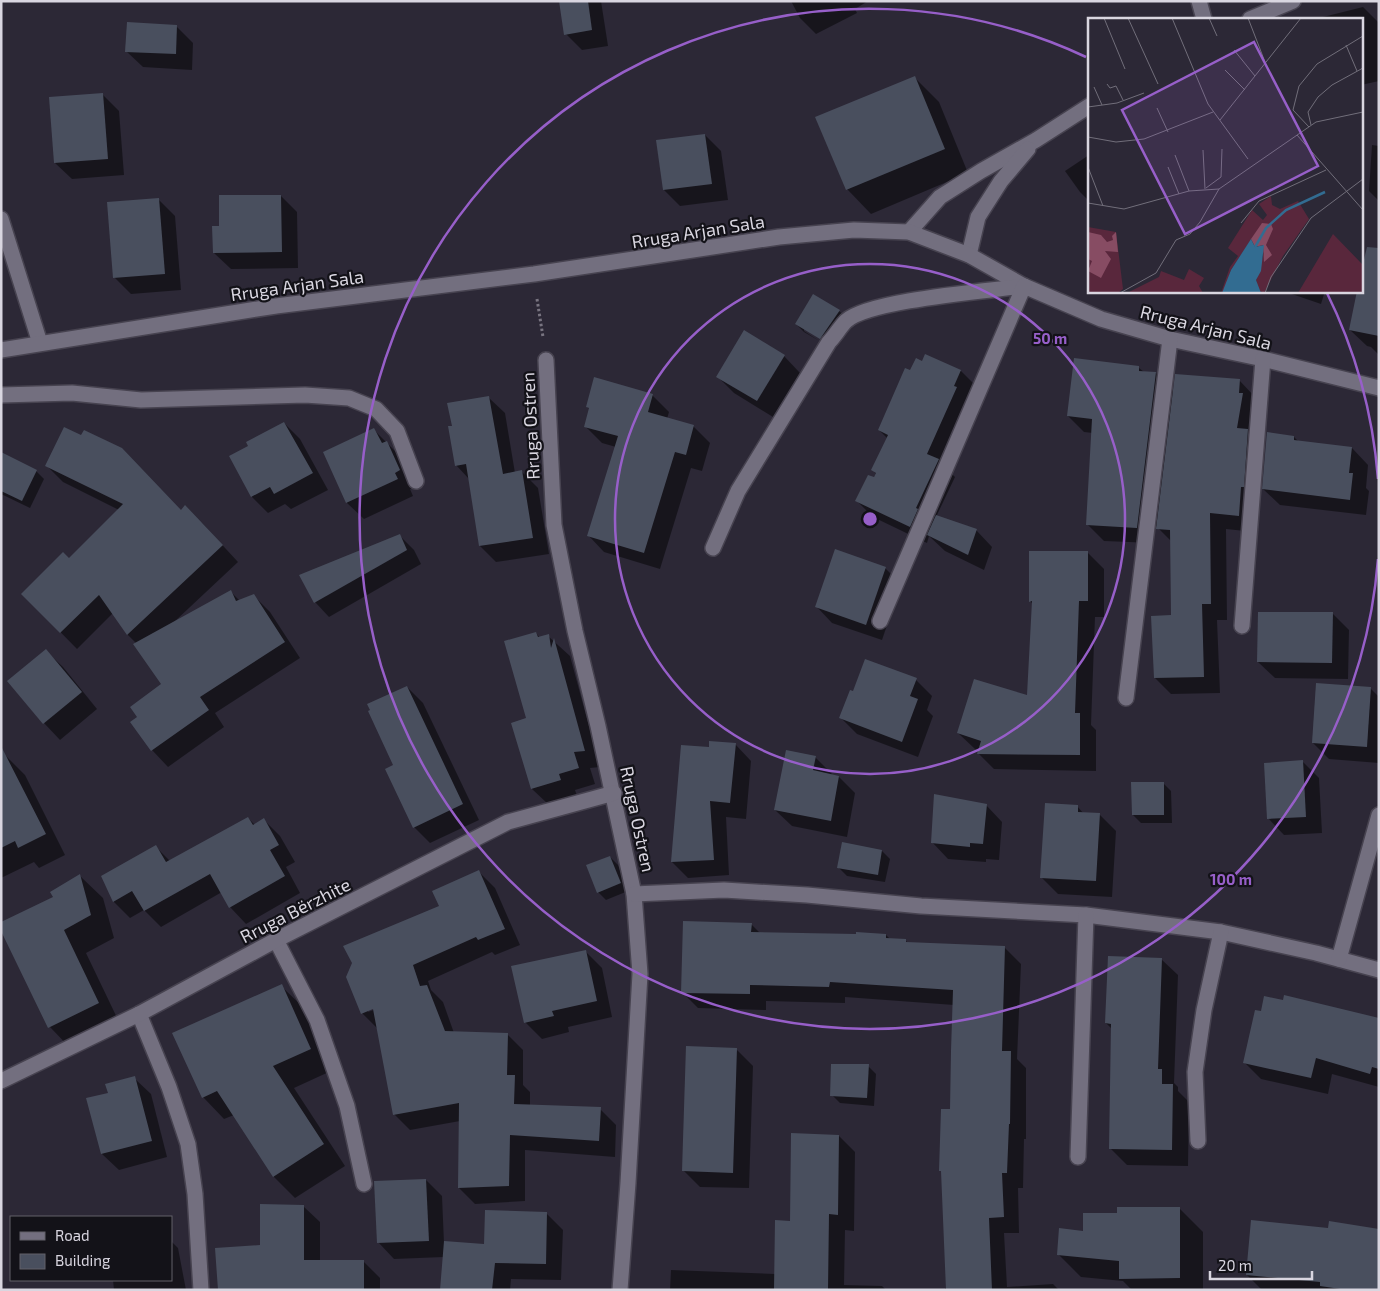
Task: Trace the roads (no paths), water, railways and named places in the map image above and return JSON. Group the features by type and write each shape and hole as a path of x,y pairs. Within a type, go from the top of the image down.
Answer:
{"street":[{"path":"1199,1 1204,18"},
{"path":"1252,18 1292,1"},
{"path":"909,232 940,197 1088,107"},
{"path":"969,255 978,217 1001,181 1036,140"},
{"path":"1,218 40,343"},
{"name":"Rruga Arjan Sala","path":"1,350 276,306 534,274 779,238 854,230 909,232 969,255 1024,286 1101,319 1170,339 1379,388"},
{"path":"713,548 738,491 829,342 847,320 871,309 1024,286"},
{"path":"880,621 1024,286"},
{"path":"1126,698 1170,339"},
{"name":"Rruga Ostren","path":"546,360 554,525 575,631 614,793 634,894 640,974 620,1290"},
{"path":"1242,626 1263,360"},
{"path":"1,395 72,393 141,400 305,395 349,398 376,409 397,431 416,481"},
{"name":"Rruga Bërzhite","path":"1,1081 139,1014 276,940 508,822 614,793"},
{"path":"1339,959 1379,814"},
{"path":"634,894 724,890 807,895 921,906 1086,915 1221,932 1379,970"},
{"path":"1078,1157 1086,915"},
{"path":"1198,1141 1195,1072 1204,1010 1221,932"},
{"path":"276,940 317,1020 348,1106 364,1184"},
{"path":"139,1014 188,1144 195,1194 201,1290"}]}
